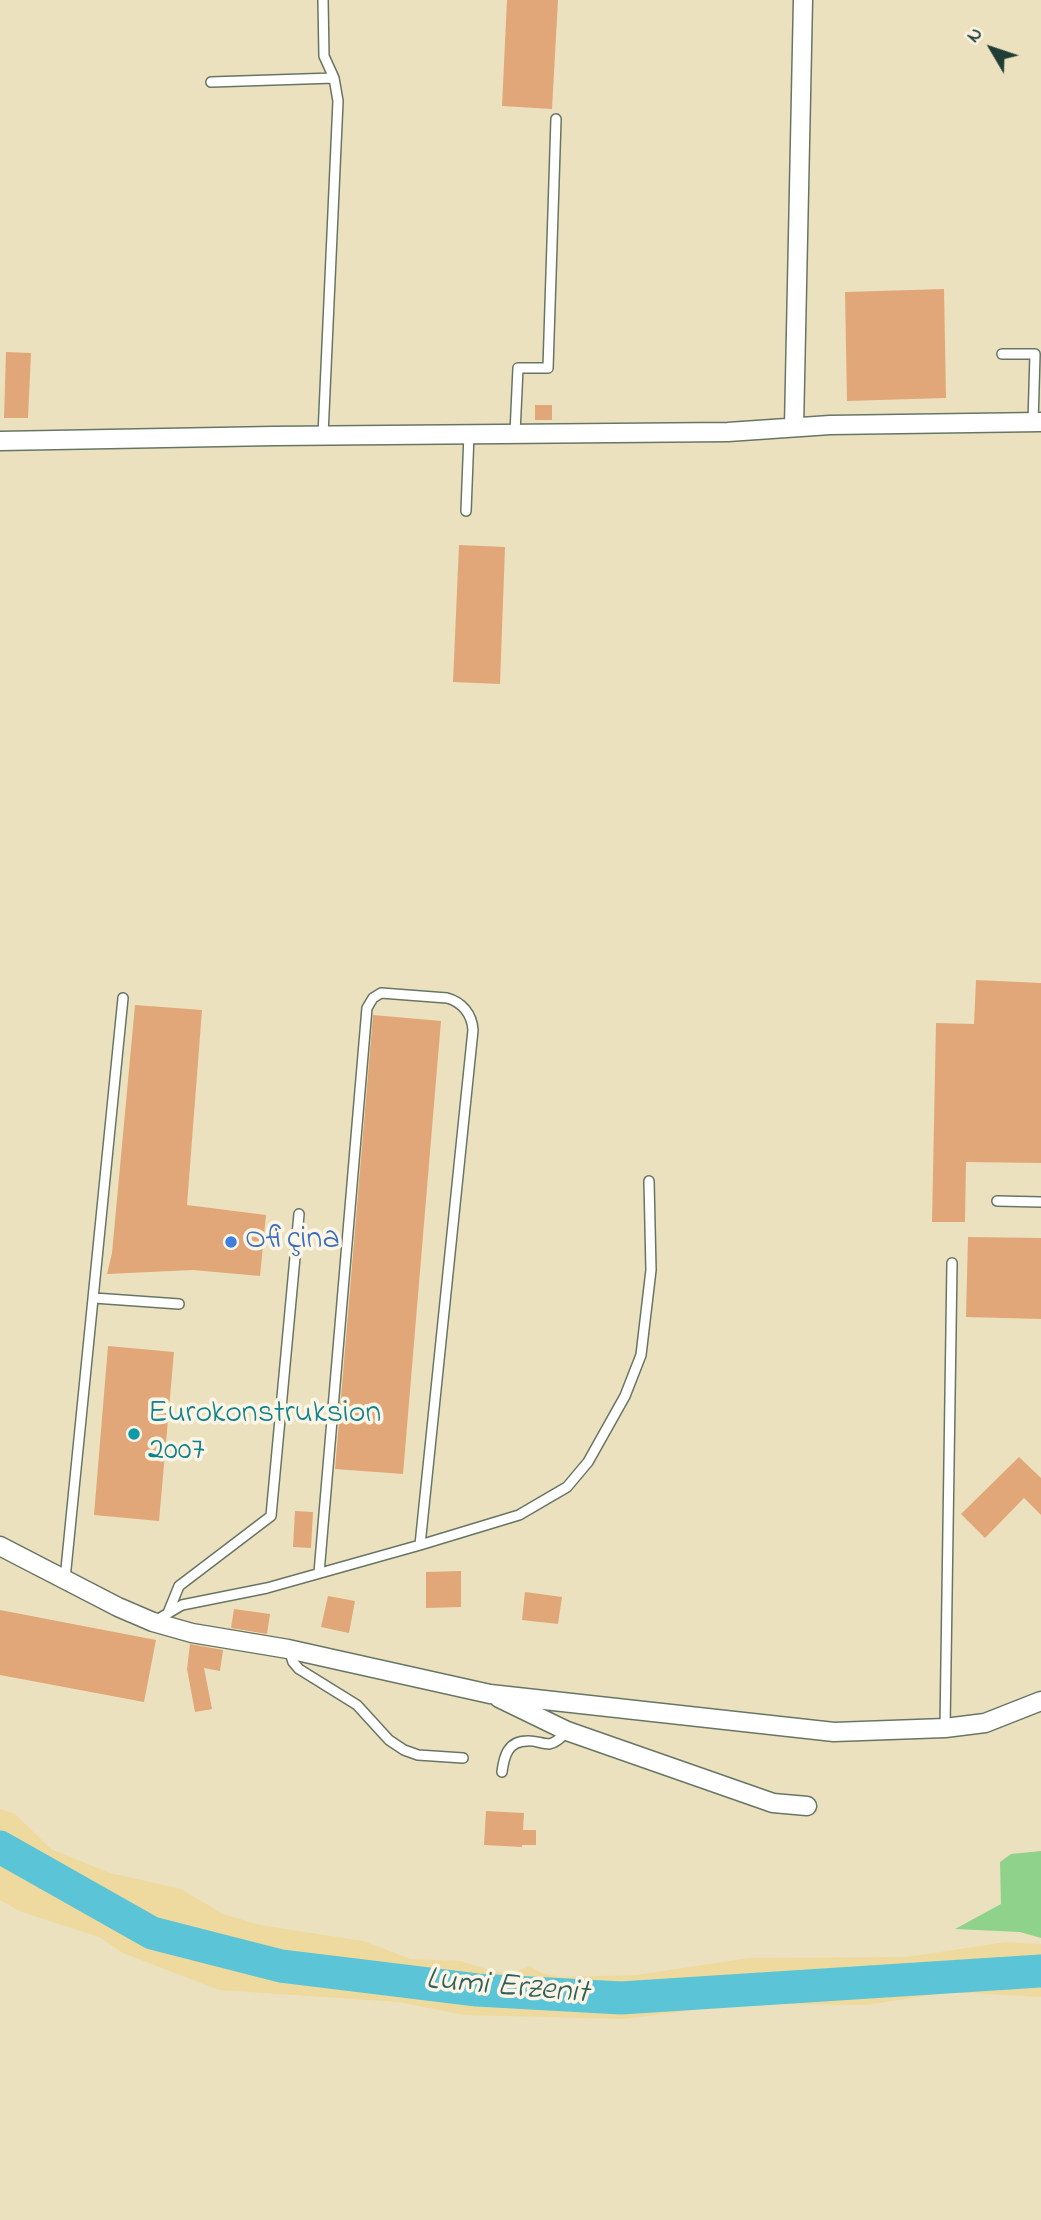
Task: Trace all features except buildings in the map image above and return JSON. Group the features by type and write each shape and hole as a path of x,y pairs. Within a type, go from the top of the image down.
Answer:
{"street":[{"path":"794,427 803,0"},
{"path":"0,441 728,432 794,427 1037,423"},
{"path":"0,1546 118,1607 160,1618 192,1633 288,1648 490,1694 834,1732 944,1728 985,1723 1041,1702"},
{"path":"490,1694 567,1731 773,1803 807,1806"}],"lane":[{"path":"323,0 324,56 334,78 338,101 323,435"},
{"path":"211,82 334,78"},
{"path":"515,433 518,368 548,368 556,119"},
{"path":"1002,354 1038,351 1037,423"},
{"path":"466,511 469,434"},
{"path":"319,1573 366,1008 381,993 458,1001 472,1021 473,1030 420,1545"},
{"path":"65,1579 124,998"},
{"path":"160,1618 182,1605 267,1588 519,1515 566,1487 588,1462 625,1396 641,1354 651,1270 649,1181"},
{"path":"997,1201 1041,1202"},
{"path":"160,1618 179,1586 271,1516 299,1214"},
{"path":"944,1728 953,1264"},
{"path":"94,1298 178,1304"},
{"path":"288,1648 299,1669 357,1705 389,1740 404,1750 418,1755 463,1758"},
{"path":"502,1772 504,1756 516,1743 527,1741 550,1744 558,1741 567,1731"}],"green space":[{"path":"1041,1851 1041,1938 1020,1932 955,1929 1001,1904 1000,1862 1011,1854"}],"sand":[{"path":"0,1809 15,1814 51,1849 110,1873 181,1889 223,1914 260,1925 363,1941 411,1959 460,1961 507,1975 530,1966 541,1973 560,1977 636,1975 749,1958 907,1957 1006,1942 1041,1944 1041,1997 949,1992 867,2005 743,2004 624,2019 464,2015 399,2002 219,1990 123,1953 99,1937 19,1911 0,1900"}],"waterway":[{"name":"Lumi Erzenit","path":"0,1847 152,1933 281,1966 477,1990 621,1998 1041,1971"}],"place":[{"name":"Ofiçina","path":"231,1242"},
{"name":"Eurokonstruksion 2007","path":"134,1434"}]}
